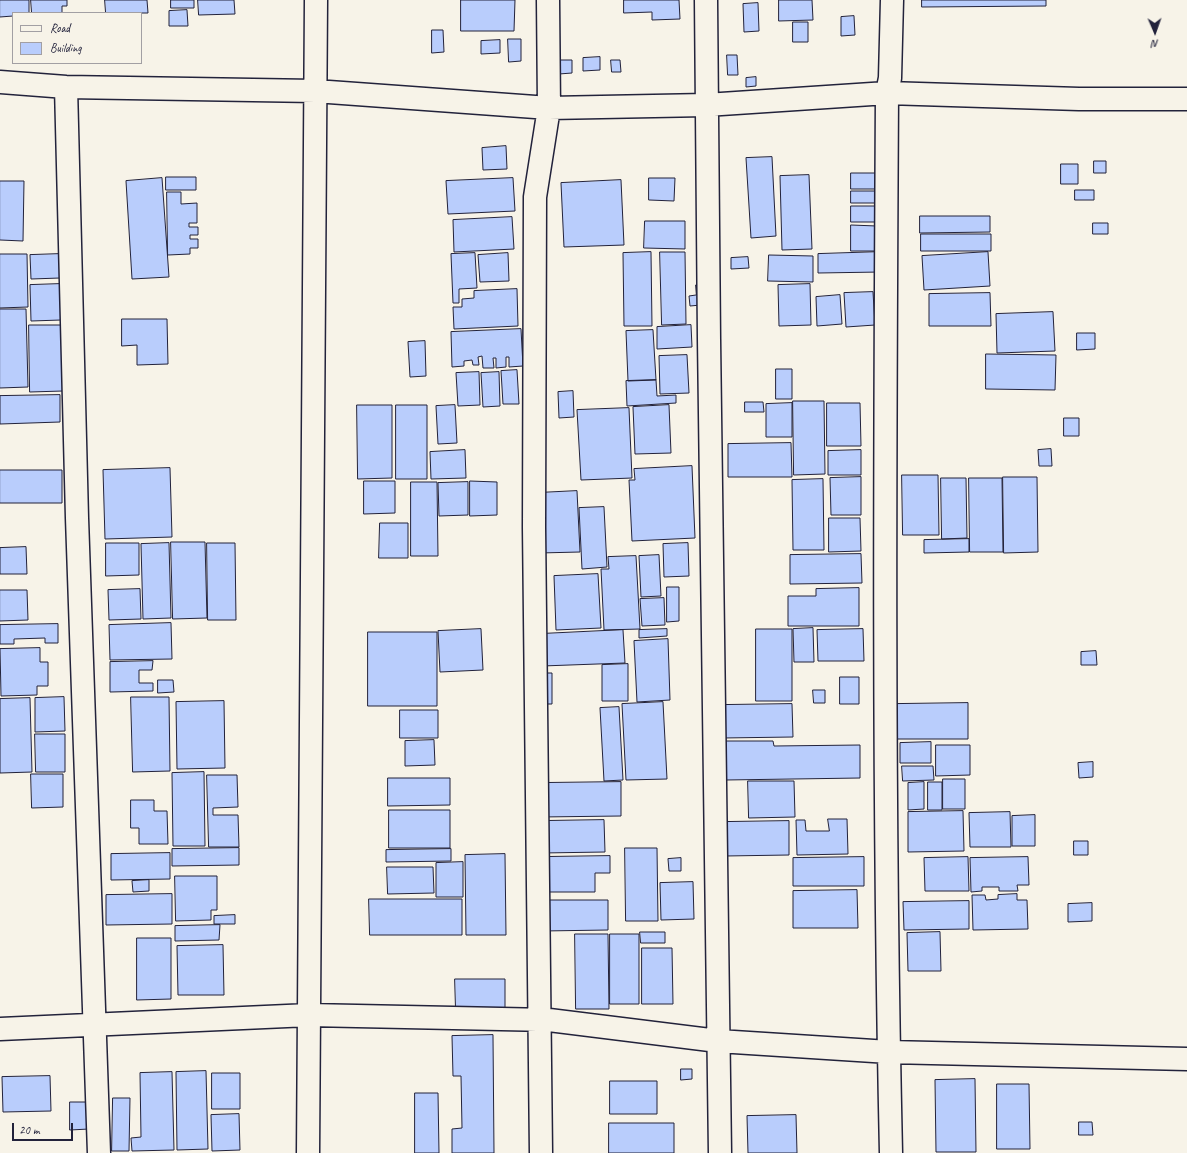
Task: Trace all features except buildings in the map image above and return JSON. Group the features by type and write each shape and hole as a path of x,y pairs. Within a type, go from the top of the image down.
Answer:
{"street":[{"path":"308,1153 316,0"},
{"path":"541,1153 541,1020 534,527 535,197 548,108 548,0"},
{"path":"706,0 706,104 720,1153"},
{"path":"891,1153 884,652 887,93 890,78 892,0"},
{"path":"0,82 66,87 315,91 548,108 706,104 887,93 1079,99 1187,99"},
{"path":"66,87 77,526 98,1153"},
{"path":"0,1029 309,1015 541,1020 718,1041 889,1052 1187,1060"}]}
